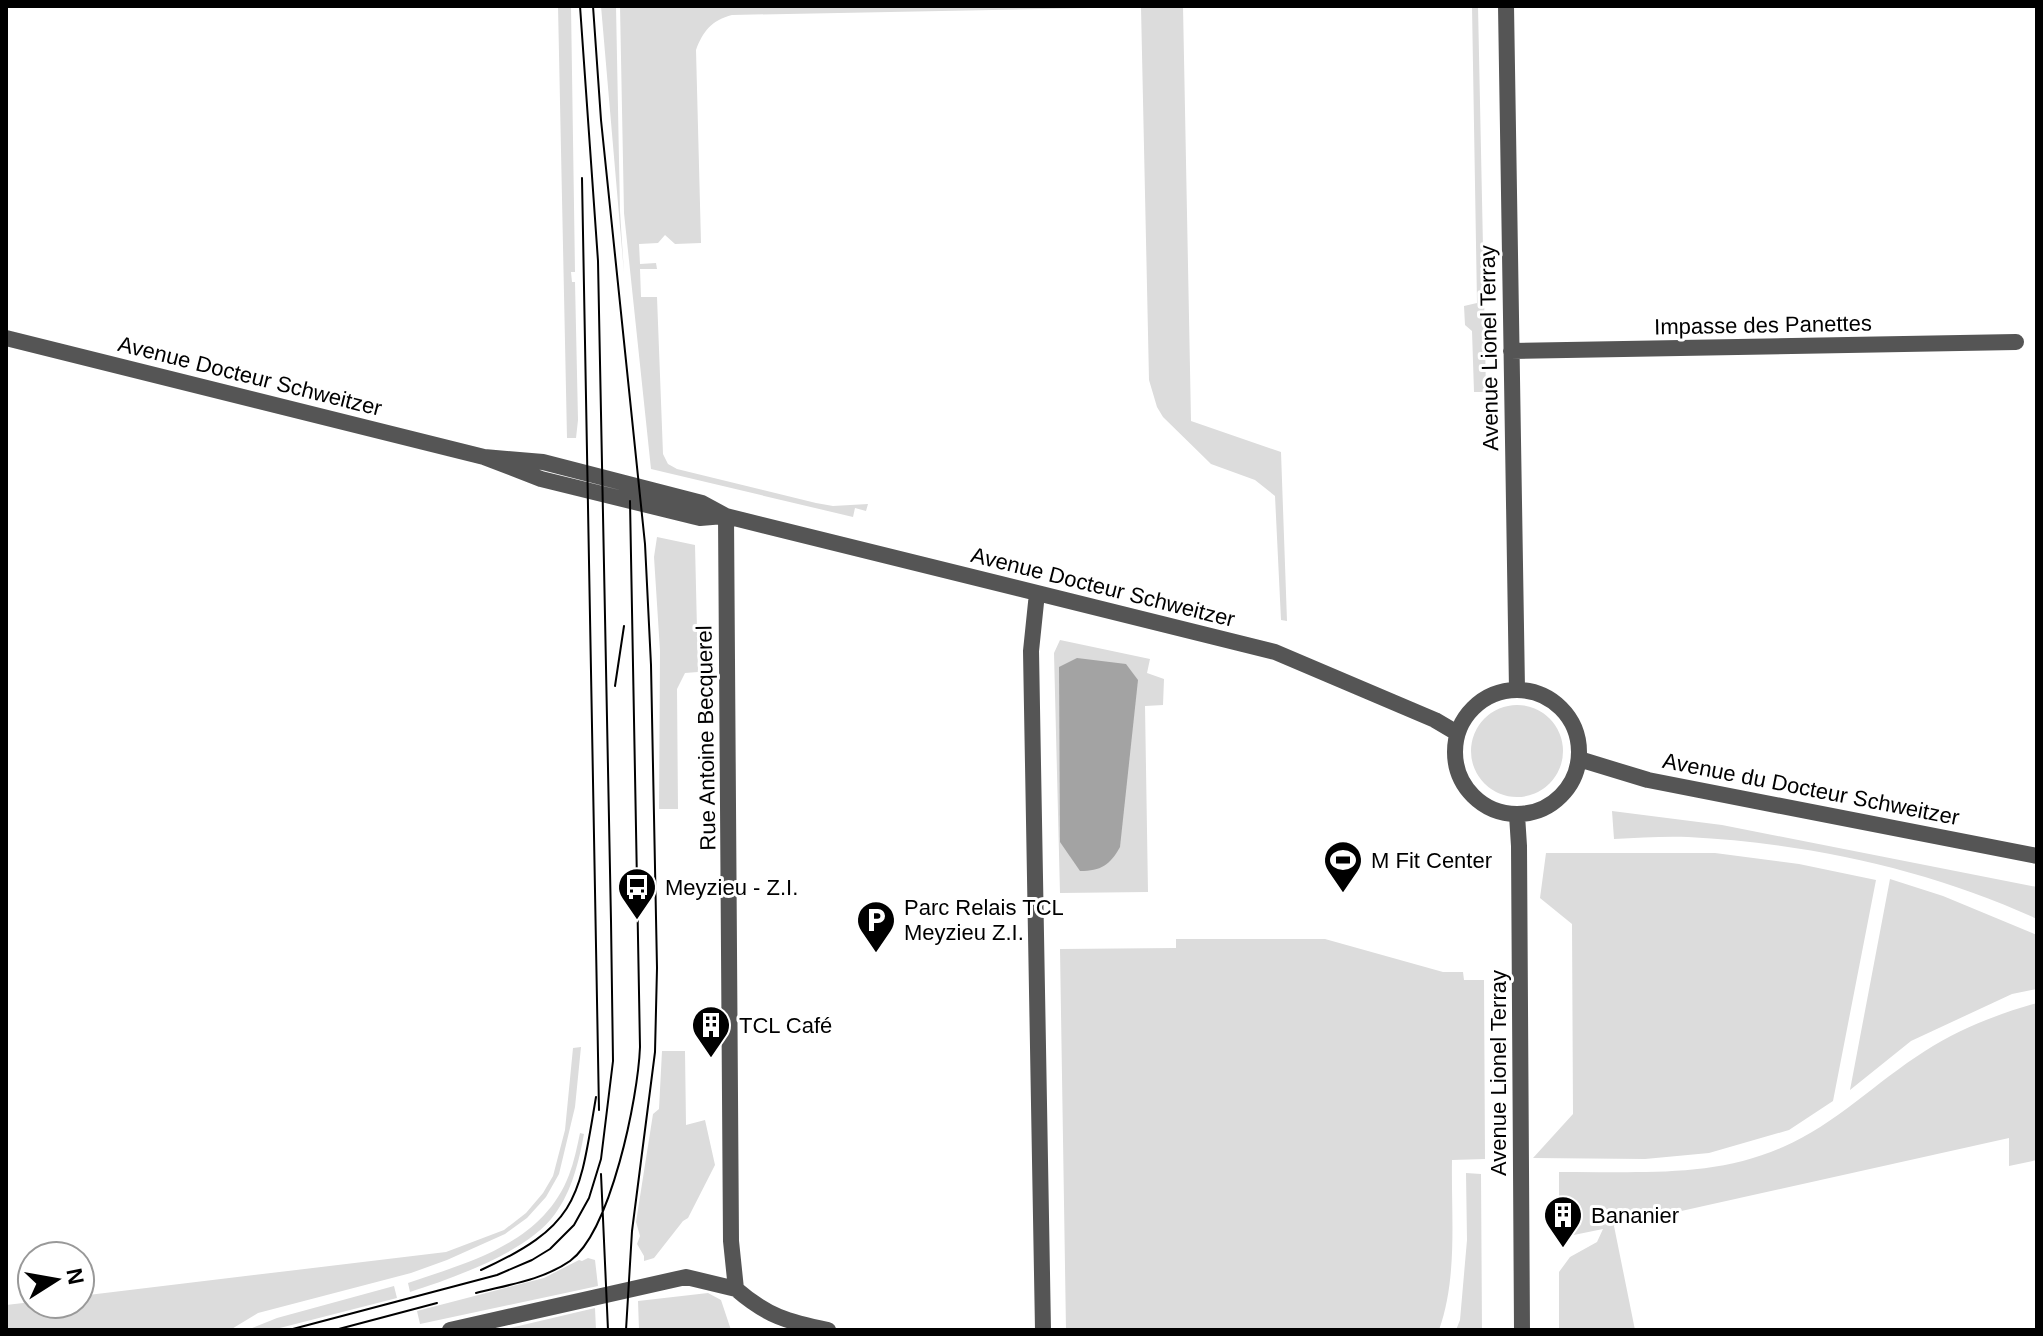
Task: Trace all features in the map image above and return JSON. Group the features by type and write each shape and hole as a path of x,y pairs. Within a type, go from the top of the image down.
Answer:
{"street":[{"name":"Avenue Lionel Terray","path":"1506,6 1517,689"},
{"name":"Avenue Docteur Schweitzer","path":"6,338 484,457 543,462 702,503 726,516 1275,652 1435,720 1457,733"},
{"name":"Impasse des Panettes","path":"1511,351 2016,342"},
{"name":"Rue Antoine Becquerel","path":"726,516 731,1241 736,1289"},
{"path":"1037,593 1031,651 1043,1330"},
{"path":"1517,689 1538,693 1556,703 1570,719 1578,738 1579,759 1575,777 1565,793 1552,805 1535,813 1517,815 1497,812 1480,803 1466,789 1457,772 1454,753 1457,733 1474,707 1501,691 1517,689"},
{"name":"Avenue du Docteur Schweitzer","path":"1579,759 1648,780 2037,856"},
{"name":"Avenue Lionel Terray","path":"1517,815 1522,1330"},
{"path":"450,1330 686,1277 736,1289 755,1305 781,1319 828,1330"}],"shaded area":[{"path":"558,6 571,6 575,272 571,272 572,282 575,282 576,438 567,438"},
{"path":"601,6 616,6 624,273"},
{"path":"620,6 1183,6 1191,421 1281,452 1287,621 1281,620 1275,496 1255,480 1211,464 1163,417 1149,380 1141,7 732,15 714,23 702,37 696,50 701,243 675,244 665,235 658,243 639,244 640,264 656,263 657,269 640,269 641,297 657,297 663,454 668,464 677,469 816,503 833,506 868,504 866,511 855,508 853,517 651,469 624,213"},
{"path":"1472,6 1478,6 1486,392 1474,392 1472,331 1465,325 1464,306 1477,303"},
{"path":"657,537 695,545 698,672 685,673 677,689 678,809 659,809 660,651 654,557"},
{"path":"1060,640 1150,659 1147,673 1164,679 1163,705 1145,706 1148,892 1060,893 1054,653"},
{"path":"1077,658 1126,664 1138,680 1120,847 1104,866 1080,871 1060,842 1059,667"},
{"path":"1517,705 1535,708 1550,718 1560,733 1563,751 1560,769 1550,784 1535,794 1517,797 1499,794 1484,784 1474,769 1471,751 1474,733 1484,718 1499,708"},
{"path":"1612,811 1722,825 2037,887 2037,919 1954,886 1822,852 1688,837 1614,839"},
{"path":"1546,853 1715,853 1799,864 1876,880 1833,1101 1789,1130 1709,1153 1645,1159 1533,1158 1573,1114 1572,924 1540,898"},
{"path":"1890,879 1943,896 2037,935 2037,989 2012,994 1911,1041 1850,1090"},
{"path":"1176,939 1325,939 1443,972 1463,972 1464,980 1484,980 1485,1159 1452,1160 1451,1267 1439,1330 1066,1330 1060,949 1176,948"},
{"path":"2037,1003 2037,1160 2009,1166 2009,1138 1614,1226 1635,1330 1559,1330 1559,1272 1570,1257 1597,1242 1603,1229 1559,1238 1559,1172 1701,1169 1756,1157 1821,1127 1938,1043 1979,1023"},
{"path":"581,1047 575,1107 559,1174 546,1197 527,1218 505,1234 411,1273 258,1313 230,1330 6,1330 6,1305 16,1304 16,1320 96,1320 96,1294 446,1252 504,1230 526,1213 553,1176 565,1130 573,1048"},
{"path":"662,1051 685,1051 686,1125 705,1120 715,1165 688,1218 654,1258 644,1261 637,1244 640,1236 636,1222 653,1114 659,1109"},
{"path":"580,1133 584,1134 570,1186 561,1205 543,1228 509,1252 410,1292 408,1283 502,1247 542,1218 569,1175"},
{"path":"1466,1173 1481,1174 1482,1330 1456,1330 1460,1320 1467,1240"},
{"path":"588,1258 595,1260 598,1286 420,1324 417,1311 544,1278"},
{"path":"394,1286 397,1298 272,1330 247,1330 277,1318"},
{"path":"708,1293 721,1300 731,1330 639,1330 638,1301"},
{"path":"595,1308 596,1330 502,1330"}],"tram line":[{"path":"289,1330 497,1275 532,1260 550,1249 574,1225 589,1198 601,1159 613,1061 611,921 598,261 580,6"},
{"path":"593,6 601,120 645,544 651,665 657,968 655,1052 632,1231 626,1330"},
{"path":"582,178 599,1110"},
{"path":"476,1293 548,1273 570,1261 585,1245 610,1194 628,1129 640,1047 630,501"},
{"path":"615,686 624,626"},
{"path":"481,1270 538,1238 556,1222 569,1204 585,1160 596,1097"},
{"path":"601,1174 608,1330"},
{"path":"335,1330 437,1303"}],"place":[{"name":"M Fit Center","path":"1343,894"},
{"name":"Meyzieu - Z.I.","path":"637,921"},
{"name":"Parc Relais TCL Meyzieu Z.I.","path":"876,954"},
{"name":"TCL Café","path":"711,1059"},
{"name":"Bananier","path":"1563,1249"}]}
